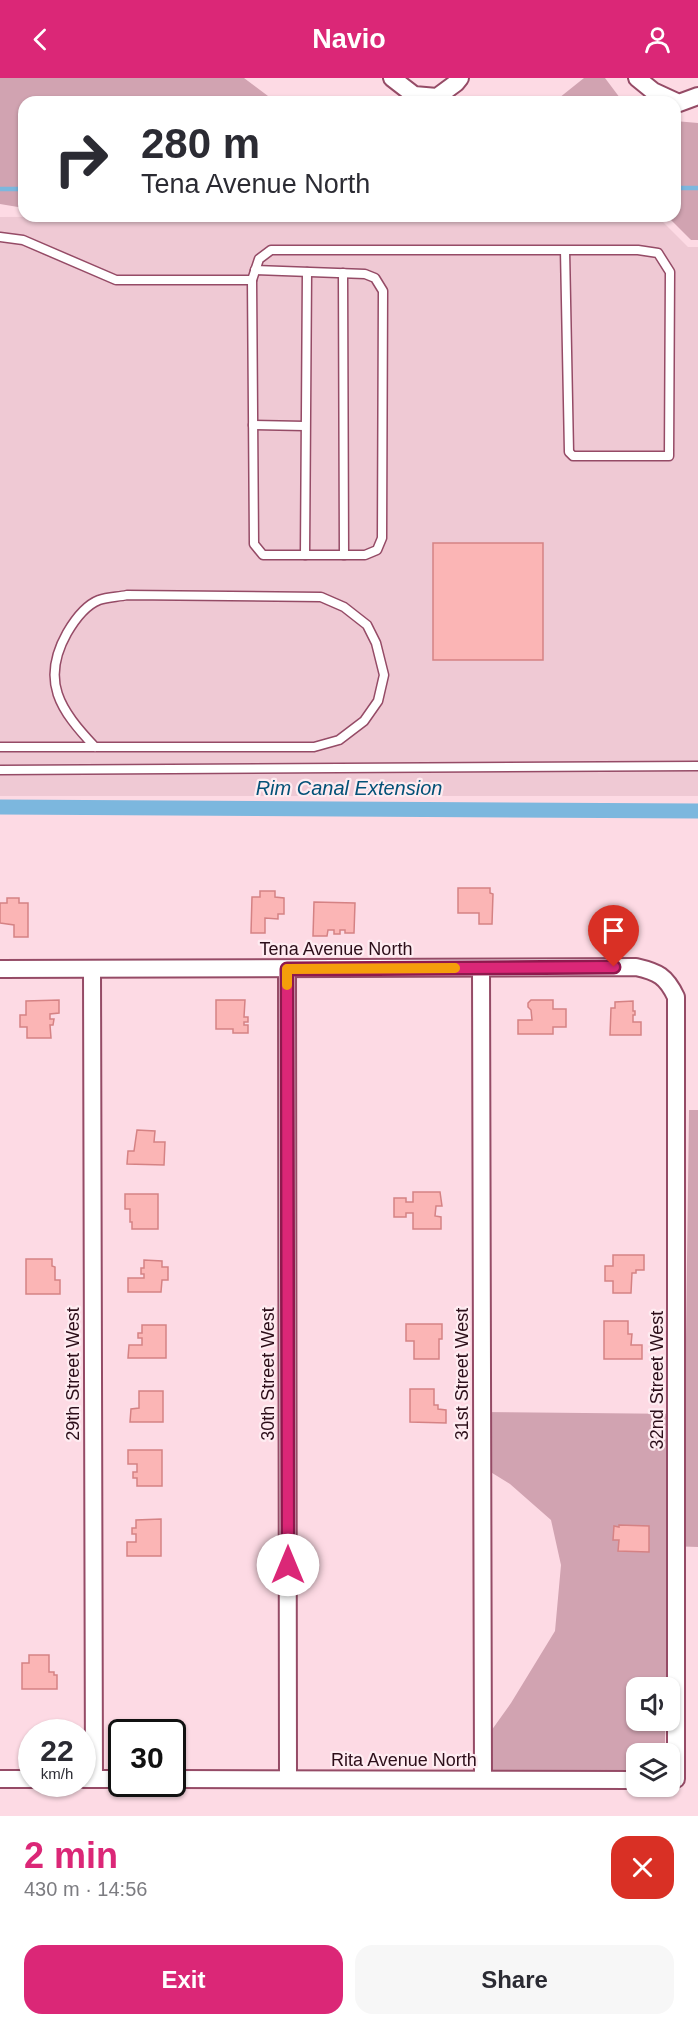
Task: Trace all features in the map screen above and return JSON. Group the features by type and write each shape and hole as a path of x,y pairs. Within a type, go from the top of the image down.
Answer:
{"street":[{"path":"392,78 414,95 426,96"},
{"path":"438,96 460,78"},
{"path":"637,78 653,91 664,96"},
{"path":"681,102 698,96"},
{"name":"Tena Avenue North","path":"0,969 636,967 652,971 669,982"},
{"name":"31st Street West","path":"481,968 483,1779"},
{"name":"29th Street West","path":"88,1719 92,969"},
{"name":"30th Street West","path":"287,969 288,1779"},
{"name":"32nd Street West","path":"669,982 676,997 673,1743"},
{"path":"0,1779 18,1779"},
{"name":"Rita Avenue North","path":"186,1779 626,1780"}],"lane":[{"path":"0,237 23,240 116,280 252,280"},
{"path":"255,270 365,274 375,278 383,291 382,538 377,550 365,555 263,555 254,544 252,280 255,270 259,259 271,250 566,250 638,250 658,253 670,272 669,456 573,456 568,452 566,250"},
{"path":"305,555 306,272"},
{"path":"343,273 344,555"},
{"path":"253,425 306,426"},
{"path":"0,747 94,747 314,747 339,740 364,721 378,701 384,675 376,643 367,625 344,607 321,597 127,596 98,601 75,620 57,650 53,669 59,698 71,722 94,747"},
{"path":"0,770 698,766"}],"shaded area":[{"path":"0,78 244,78 268,96 18,96 18,207 0,204"},
{"path":"584,78 605,78 618,96 562,96"},
{"path":"681,122 698,123 698,240 691,240 673,222 681,222"},
{"path":"0,217 18,217 18,222 663,222 688,247 698,247 698,796 0,796"},
{"path":"689,1110 698,1110 698,1547 668,1546 666,1677 626,1677 626,1731 665,1731 665,1743 626,1743 626,1770 511,1781 480,1780 486,1738 511,1703 555,1631 561,1565 551,1520 510,1484 476,1463 477,1412 685,1414"}],"building":[{"path":"433,543 543,543 543,660 433,660"},
{"path":"458,888 490,888 490,893 493,894 492,924 479,924 479,913 458,913"},
{"path":"260,891 275,891 275,897 284,898 284,914 278,914 278,919 265,918 265,933 251,933 252,897 260,897"},
{"path":"7,898 19,898 19,903 28,903 28,937 14,937 14,925 0,923 0,903 7,903"},
{"path":"314,902 355,903 354,933 345,933 345,930 340,930 340,934 334,934 334,930 328,930 327,936 313,936"},
{"path":"59,1000 59,1013 50,1014 50,1019 54,1019 53,1025 50,1025 51,1038 27,1038 27,1027 20,1027 20,1015 26,1015 26,1001"},
{"path":"216,1000 245,1000 244,1017 248,1017 248,1022 244,1022 244,1025 248,1025 248,1033 233,1033 233,1029 216,1029"},
{"path":"531,1000 553,1000 553,1009 566,1009 566,1027 553,1027 553,1034 518,1034 518,1020 532,1020 531,1010 528,1007"},
{"path":"633,1001 635,1015 633,1015 633,1022 641,1022 641,1035 610,1035 611,1008 615,1008 615,1002"},
{"path":"137,1130 155,1131 154,1142 165,1142 164,1165 127,1164 128,1151 134,1151"},
{"path":"413,1192 440,1192 442,1206 436,1206 435,1216 441,1217 441,1229 413,1229 413,1213 406,1213 406,1217 394,1217 394,1198 406,1198 406,1202 413,1202"},
{"path":"125,1194 158,1194 158,1229 132,1229 130,1209 125,1209"},
{"path":"613,1255 644,1255 644,1270 636,1270 636,1273 632,1273 631,1293 613,1293 613,1281 605,1281 605,1266 613,1266"},
{"path":"26,1259 52,1259 52,1266 55,1267 55,1280 60,1280 60,1294 26,1294"},
{"path":"144,1260 162,1261 162,1267 168,1267 168,1280 162,1280 161,1292 128,1292 128,1278 144,1278 141,1268 144,1268"},
{"path":"604,1321 628,1321 628,1334 632,1334 631,1345 642,1345 642,1359 604,1359"},
{"path":"406,1324 442,1324 439,1359 414,1359 414,1341 406,1341"},
{"path":"142,1325 166,1325 166,1358 128,1358 129,1345 142,1345 142,1338 138,1338 138,1333 142,1333"},
{"path":"410,1389 434,1389 434,1405 438,1405 438,1409 446,1410 446,1423 410,1422"},
{"path":"139,1391 163,1391 163,1422 130,1422 131,1409 139,1408"},
{"path":"128,1450 162,1450 162,1486 137,1486 137,1478 133,1478 133,1472 137,1472 137,1464 128,1464"},
{"path":"161,1519 161,1556 127,1556 127,1542 136,1542 136,1534 132,1534 132,1528 136,1528 136,1520"},
{"path":"619,1525 649,1526 649,1552 618,1551 619,1540 613,1540 614,1526 619,1527"},
{"path":"29,1655 49,1655 49,1672 57,1675 57,1689 22,1689 22,1663 29,1663"}],"waterway":[{"path":"681,188 698,188"},
{"path":"0,189 18,189"},
{"name":"Rim Canal Extension","path":"0,807 698,811"}],"slow traffic":[{"path":"287,985 287,969 455,968"}],"route":[{"path":"288,1565 287,969 614,967"}]}
